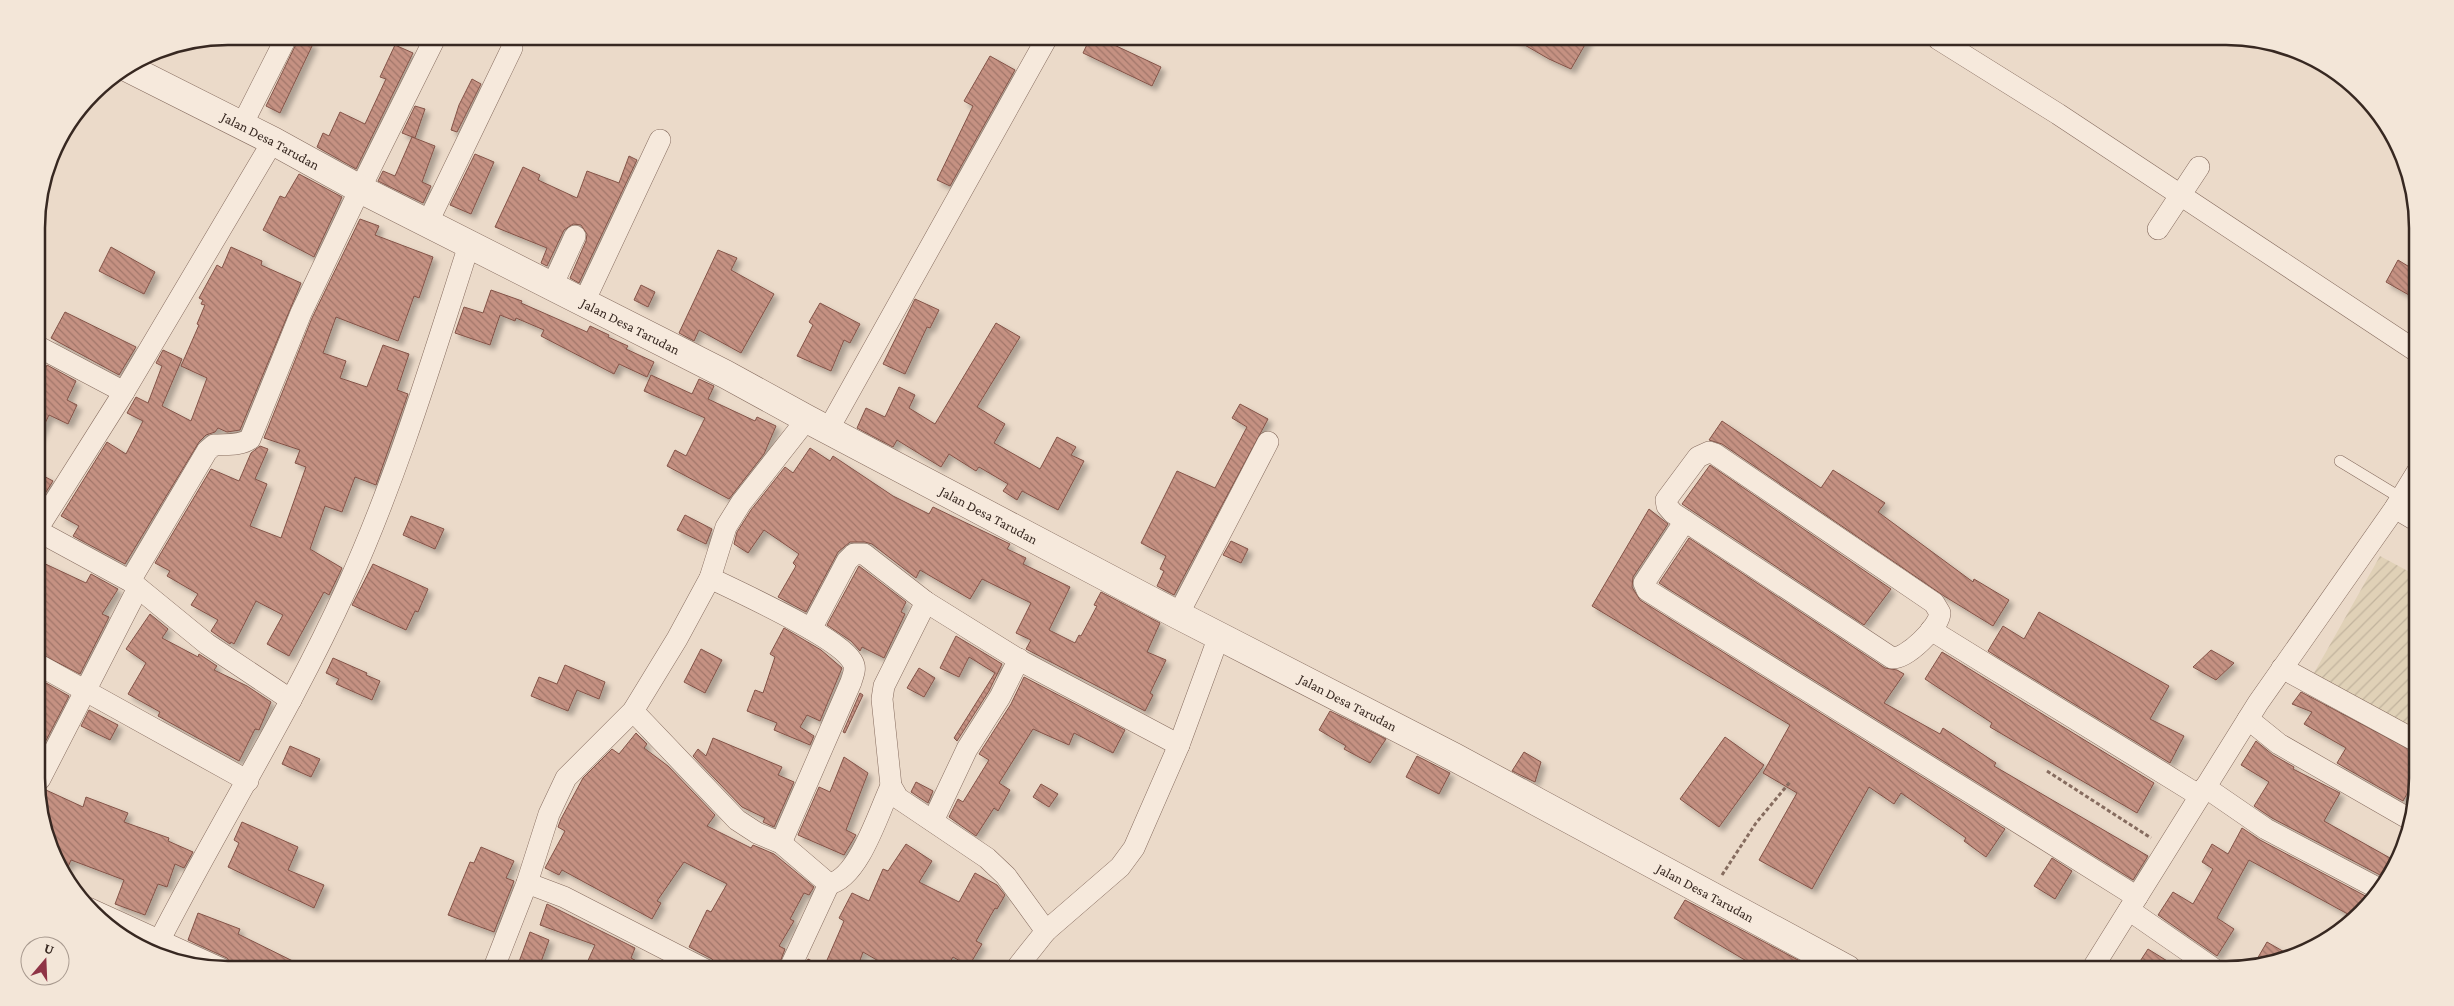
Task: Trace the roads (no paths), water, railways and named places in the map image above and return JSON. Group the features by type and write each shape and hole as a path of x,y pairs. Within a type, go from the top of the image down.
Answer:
{"street":[{"path":"241,127 282,45"},
{"path":"45,769 85,690 134,585 207,451 214,445 233,445 250,439 301,313 432,45"},
{"path":"497,961 527,884 549,814 566,778 633,711 677,639 710,578 722,537 732,516 817,425 1043,45"},
{"path":"1948,45 2058,114 2409,346"},
{"path":"428,222 512,48"},
{"name":"Jalan Desa Tarudan","path":"134,71 241,127 273,141 360,189 428,222 469,245 725,374 817,425 1178,615 1454,757 1832,961"},
{"path":"584,302 660,140"},
{"path":"45,519 124,392 273,141"},
{"path":"2158,228 2199,167"},
{"path":"552,286 575,236"},
{"path":"157,946 291,700 346,589 371,532 431,365 469,245"},
{"path":"45,350 124,392"},
{"path":"1178,615 1268,442"},
{"path":"1704,452 1715,454 1934,603 1940,612 1940,619 1931,630 1902,656 1892,658 1669,510 1666,500 1698,457 1704,452"},
{"path":"2097,961 2248,719 2409,485"},
{"path":"2398,503 2409,513"},
{"path":"1685,521 1644,583 1647,590 2133,904 2204,961"},
{"path":"45,534 134,585 207,644 291,700"},
{"path":"811,629 847,561 859,553 864,554 926,602 1019,660 1171,741"},
{"path":"710,578 811,629 848,654 853,662 855,670 781,843"},
{"path":"926,602 884,686 882,699 891,786 902,802 988,858 1006,876 1046,931"},
{"path":"1931,630 2266,829 2373,886"},
{"path":"1022,961 1046,931 1120,868 1128,858 1149,815 1171,741 1219,636"},
{"path":"933,821 967,749 1000,697 1019,660"},
{"path":"45,668 248,781"},
{"path":"2282,668 2409,737"},
{"path":"633,711 737,820 757,833 781,843 829,884 838,883 865,848 891,786"},
{"path":"2248,719 2279,744 2405,816"},
{"path":"527,884 564,898 688,961"},
{"path":"793,961 829,884"},
{"path":"121,926 157,946 184,956"}],"lane":[{"path":"2340,461 2398,503"}]}
